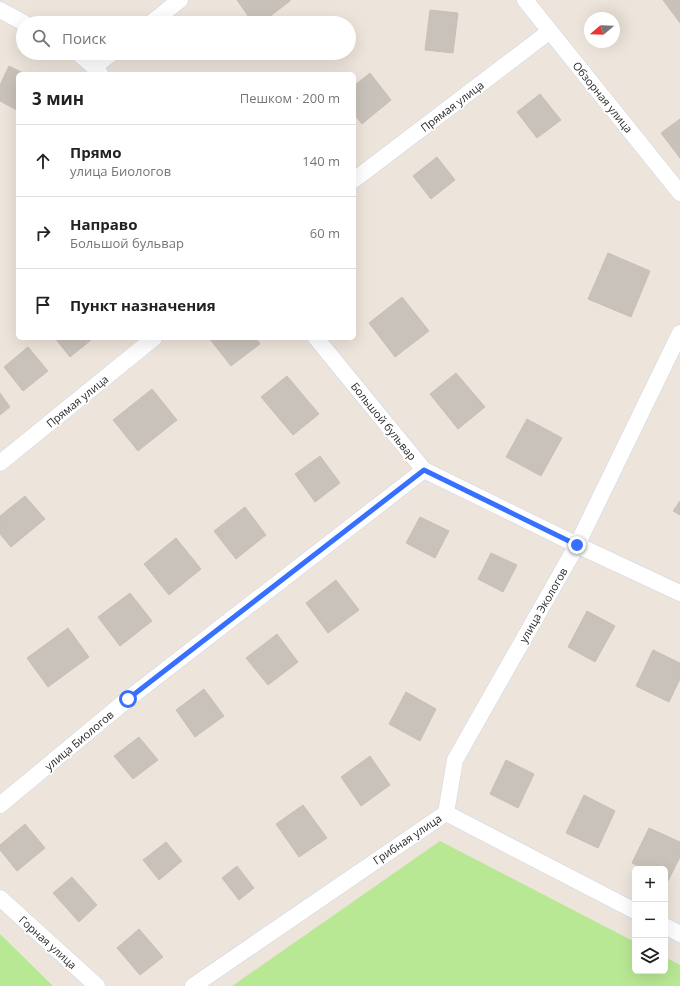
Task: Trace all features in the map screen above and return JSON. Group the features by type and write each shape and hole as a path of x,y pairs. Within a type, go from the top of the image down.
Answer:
{"street":[{"path":"160,16 180,0"},
{"name":"Обзорная улица","path":"525,0 680,193"},
{"path":"0,10 16,19"},
{"name":"Прямая улица","path":"356,178 550,31"},
{"path":"86,60 97,70 106,60"},
{"name":"улица Экологов","path":"446,813 455,760 577,545 680,333"},
{"name":"Прямая улица","path":"0,463 152,340"},
{"name":"Большой бульвар","path":"318,340 424,470 577,545 680,593"},
{"name":"улица Биологов","path":"0,805 128,699 424,470"},
{"name":"Грибная улица","path":"193,986 446,813 632,909"},
{"name":"Горная улица","path":"0,898 97,986"},
{"path":"668,928 680,934"}],"green space":[{"path":"440,841 632,940 632,974 668,974 668,959 680,965 680,986 232,986"},
{"path":"0,934 53,986 0,986"}],"building":[{"path":"237,0 290,0 270,16 248,16"},
{"path":"663,0 680,0 680,23"},
{"path":"430,10 458,13 453,53 425,50"},
{"path":"9,66 21,72 16,72 16,109 0,101 0,85"},
{"path":"370,73 391,100 362,124 356,116 356,84"},
{"path":"540,94 561,120 537,138 517,112"},
{"path":"680,119 680,158 661,133"},
{"path":"437,157 455,180 431,199 413,176"},
{"path":"608,253 650,271 631,317 588,299"},
{"path":"402,297 429,331 395,357 369,323"},
{"path":"57,340 91,340 70,357"},
{"path":"211,340 257,340 260,344 231,366"},
{"path":"28,347 48,371 23,391 4,367"},
{"path":"456,373 485,407 458,429 430,394"},
{"path":"287,376 319,414 293,435 261,397"},
{"path":"152,389 177,420 138,451 113,420"},
{"path":"0,393 10,407 0,415"},
{"path":"527,419 562,438 541,476 506,457"},
{"path":"320,456 340,483 315,502 295,474"},
{"path":"25,496 45,519 11,547 0,534 0,516"},
{"path":"680,501 680,515 673,511"},
{"path":"245,507 266,535 236,559 214,531"},
{"path":"420,517 449,531 435,558 406,543"},
{"path":"176,538 201,569 169,595 144,564"},
{"path":"491,553 517,565 503,592 478,579"},
{"path":"336,580 359,610 328,633 306,603"},
{"path":"130,593 152,621 120,646 98,617"},
{"path":"587,611 615,626 595,662 568,647"},
{"path":"68,628 89,657 48,687 27,658"},
{"path":"277,634 298,662 268,685 246,658"},
{"path":"653,650 680,663 680,679 669,702 636,686"},
{"path":"204,689 224,716 195,737 176,710"},
{"path":"406,692 436,709 420,741 389,724"},
{"path":"139,737 158,760 133,779 114,756"},
{"path":"370,756 390,785 361,806 341,777"},
{"path":"506,760 534,774 518,808 490,794"},
{"path":"584,795 615,811 598,848 566,833"},
{"path":"303,805 327,838 299,857 276,824"},
{"path":"25,824 45,848 17,871 0,850 0,845"},
{"path":"649,828 680,842 680,857 668,881 668,866 638,866 632,863"},
{"path":"166,842 182,861 159,880 143,860"},
{"path":"237,866 254,888 239,900 222,878"},
{"path":"72,877 97,905 79,922 53,893"},
{"path":"139,929 163,957 140,975 117,948"}],"route":[{"path":"128,699 424,470 577,545"}]}
